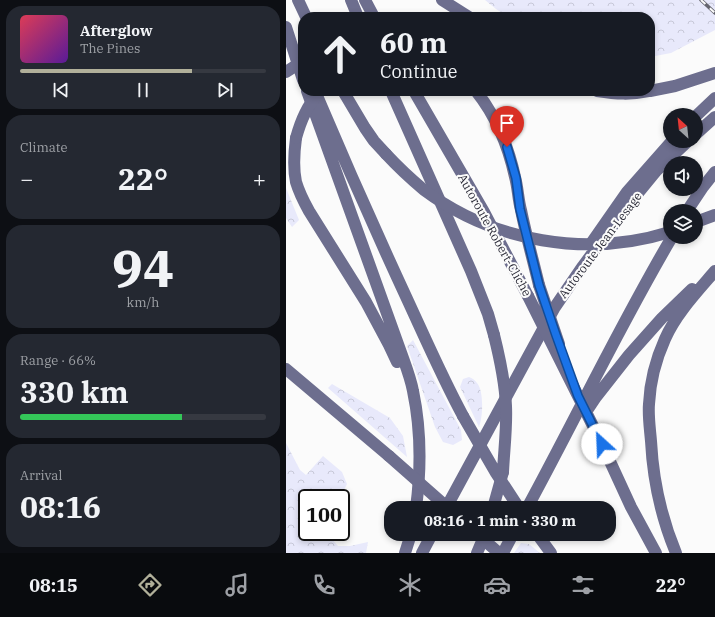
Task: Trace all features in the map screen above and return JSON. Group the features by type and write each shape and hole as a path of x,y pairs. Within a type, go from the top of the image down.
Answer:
{"highway":[{"path":"298,0 304,12"},
{"path":"350,0 356,12"},
{"path":"365,0 371,12"},
{"path":"442,0 461,12"},
{"path":"286,23 298,50"},
{"path":"286,27 298,64"},
{"path":"286,72 298,64"},
{"path":"655,90 674,86 715,73"},
{"path":"655,86 674,86"},
{"path":"309,96 404,358 413,390 418,416 419,467 417,501"},
{"path":"316,96 300,122 296,138 294,168 296,182 309,211 366,302 397,361 413,412 419,443"},
{"path":"317,96 393,269 448,389 496,473 514,501"},
{"path":"346,96 374,141 404,172 424,190 464,214 482,222 522,236 564,244 610,244 663,234"},
{"path":"393,96 471,271 488,314 500,356 506,406 506,435 503,472 495,501"},
{"name":"Autoroute Robert-Cliche","path":"417,96 484,212 528,296 602,444 631,507 656,553"},
{"path":"479,96 492,114 507,147 516,178 520,209 539,285 578,396"},
{"path":"703,109 715,98"},
{"path":"703,128 715,117"},
{"path":"555,307 579,262 599,230 627,192 666,148"},
{"name":"Autoroute Jean-Lesage","path":"451,501 555,307 583,266 630,204 657,170 681,148"},
{"path":"692,204 715,172"},
{"path":"703,218 715,213"},
{"path":"531,501 635,303 668,244"},
{"path":"560,447 577,426 596,397 634,350 662,318 715,266"},
{"path":"676,553 661,509 652,461 649,405 653,375 665,339 677,318 715,271"},
{"path":"286,362 369,439"},
{"path":"286,370 389,456 439,501"},
{"path":"405,553 408,541"},
{"path":"422,553 428,541"},
{"path":"477,553 481,541"},
{"path":"485,541 499,553"},
{"path":"503,553 509,541"}],"green space":[{"path":"485,0 715,0 715,30 671,53 655,56 655,12 500,12"},
{"path":"286,188 299,220 292,227 286,218"},
{"path":"413,340 461,430 462,440 453,445 443,442 435,427 407,346"},
{"path":"469,377 476,382 481,392 482,411 479,427 460,387 463,379"},
{"path":"332,384 390,418 403,436 407,457 328,388"},
{"path":"286,443 300,470 306,475 323,456 342,472 347,484 344,489 298,489 298,541 334,541 338,546 350,546 368,542 366,553 286,553"},
{"path":"521,543 529,544 540,553 514,553"}],"railway":[{"path":"701,0 715,13"}],"route":[{"path":"507,147 516,178 520,209 539,285 578,396 602,444"}]}
